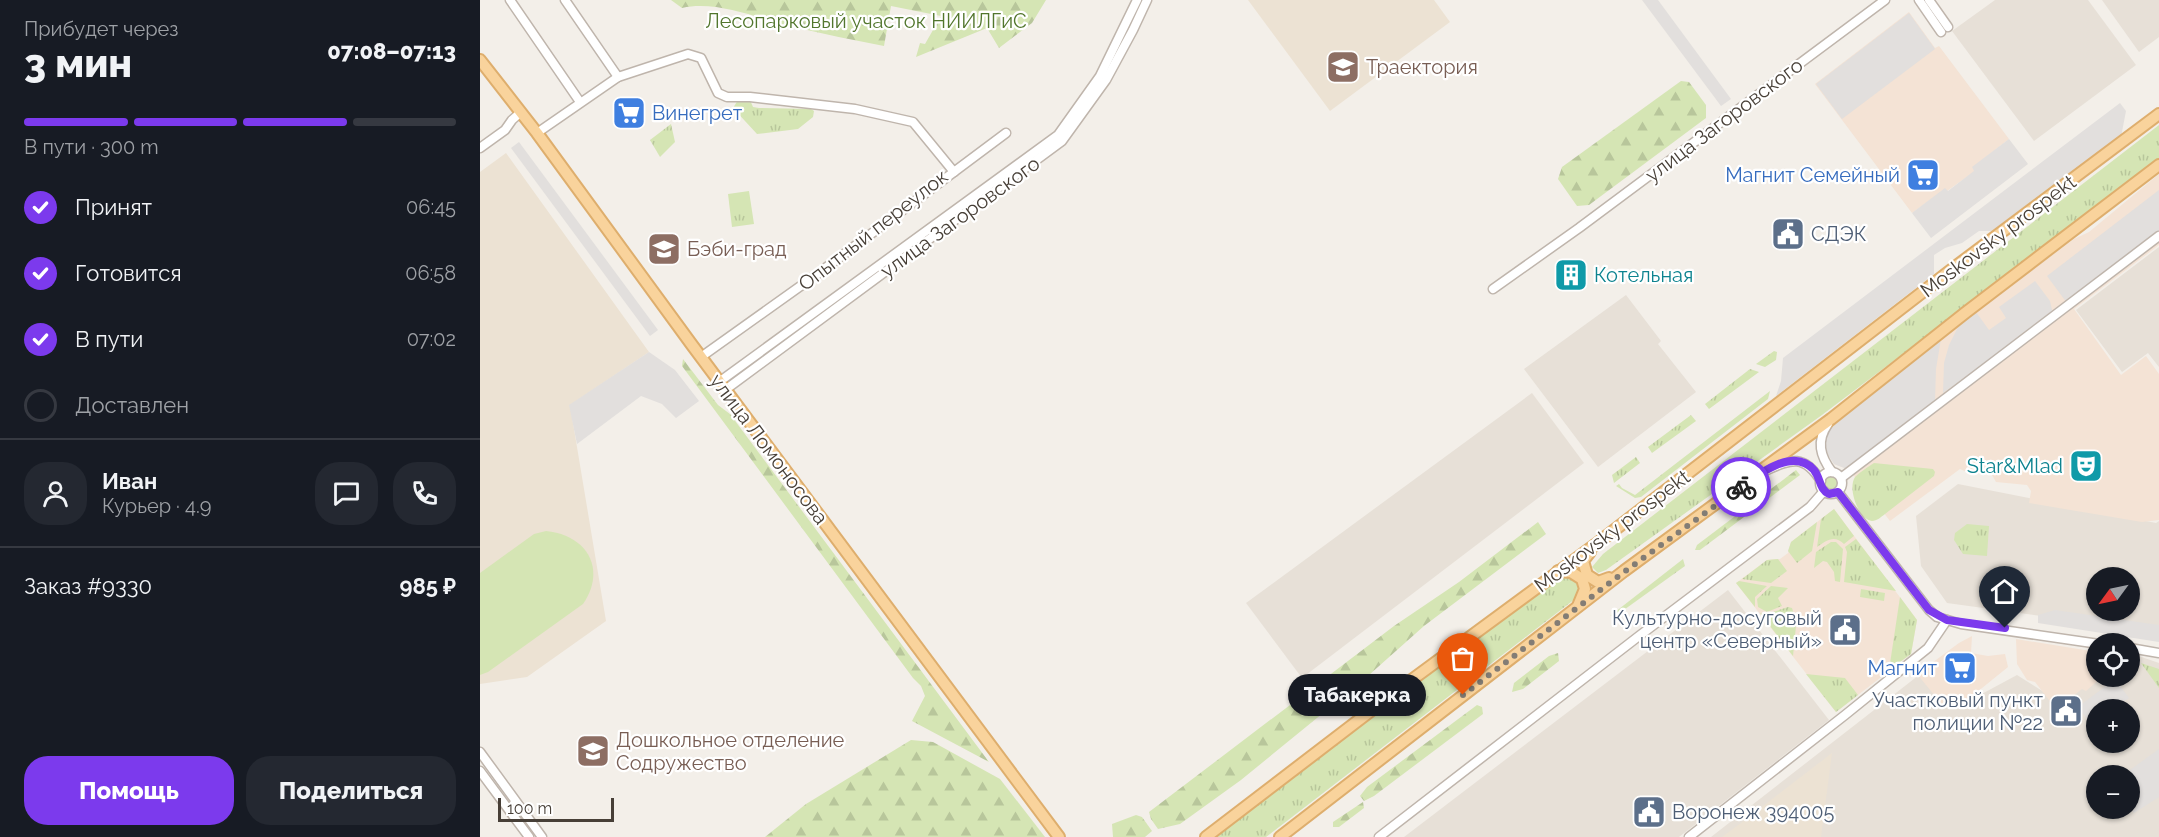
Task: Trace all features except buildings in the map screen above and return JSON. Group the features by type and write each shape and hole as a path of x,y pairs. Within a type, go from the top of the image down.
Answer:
{"main road":[{"name":"улица Ломоносова","path":"480,60 537,133 722,386 1059,837"},
{"name":"Moskovsky prospekt","path":"1206,837 1595,545 2159,114"},
{"name":"Moskovsky prospekt","path":"1280,837 1624,572 1761,473 2159,165"},
{"path":"1595,545 1584,561 1587,575 1598,582 1624,572"},
{"path":"1558,571 1571,572 1582,579 1585,589 1578,607"}],"street":[{"path":"510,0 580,102"},
{"path":"537,133 618,77 565,0"},
{"name":"улица Загоровского","path":"722,386 1058,135 1100,76 1137,0"},
{"name":"улица Загоровского","path":"722,386 1062,141 1106,80 1147,0"},
{"name":"улица Загоровского","path":"1493,289 1885,0"},
{"path":"1919,0 1944,29 1929,0"},
{"name":"Опытный переулок","path":"618,77 688,54 700,58 718,93 727,97 761,98 855,109 913,122 954,172 701,357"},
{"path":"480,148 505,130 521,112"},
{"path":"954,172 1005,133"},
{"path":"1841,478 2159,236"},
{"path":"1831,419 1821,435 1820,446 1824,459 1832,472 1841,478 1842,484 1838,492"},
{"path":"1761,473 1797,460 1811,467 1821,481 1824,490 1829,494 1838,492"},
{"path":"1821,481 1824,476 1832,472"},
{"path":"1379,837 1810,507 1824,490"},
{"path":"1838,492 1929,610 1947,620 2086,642"},
{"path":"1689,837 1845,716 1928,648 1947,620"},
{"path":"2140,650 2159,653"},
{"path":"480,752 542,837"},
{"path":"480,771 529,837"}],"shaded area":[{"name":"Траектория","path":"1248,0 1434,0 1450,22 1330,111"},
{"path":"1642,0 1658,0 1731,99 1721,106"},
{"path":"1995,0 2088,0 2136,65 2034,141 1952,31"},
{"path":"2102,0 2159,0 2159,37 2139,52"},
{"path":"1909,12 1935,48 1939,46 2009,139 1973,167 1975,171 1912,213 1815,84"},
{"path":"1909,13 1935,49 1842,119 1816,84"},
{"path":"2120,103 2126,111 2121,137 1994,231 1979,231 1962,243 1945,248 1934,255 1934,274 1776,396 1781,381 1783,358"},
{"path":"2009,139 2028,164 1931,238 1912,213 1945,188 1948,191 1974,171 1972,167"},
{"path":"519,142 658,330 650,336 511,148"},
{"path":"506,153 649,352 570,405 606,621 527,677 480,684 480,172"},
{"path":"2159,174 2159,245 2074,309 2121,375 2146,356 2159,374 2159,520 2142,522 2029,503 2031,491 2027,485 1996,482 1992,475 1969,473 1960,469 1890,521 1859,481 1847,469 1834,464 1824,431 1976,312 2074,239 2089,232"},
{"path":"2159,190 2159,232 2067,303 2047,276"},
{"path":"2159,247 2159,367 2148,353 2122,372 2076,310"},
{"path":"2035,281 2050,301 2053,314 1943,393 1944,363 1949,345 1959,325 1976,312 1989,330 2006,318 1999,307"},
{"path":"1626,295 1661,341 1658,344 1696,392 1598,467 1524,369"},
{"path":"1941,339 1936,369 1935,402 1847,469 1834,464 1821,444 1824,431"},
{"path":"649,352 675,370 699,401 676,418 662,404 641,396 577,444 569,405"},
{"path":"1532,393 1584,463 1302,678 1246,603"},
{"path":"1958,484 2156,523 2159,521 2159,632 1947,603 1921,566 1916,516"},
{"path":"1834,509 1917,620 1911,654 1836,712 1736,583 1767,560 1780,559 1788,553 1791,542"},
{"path":"1728,590 1829,720 1679,837 1404,837"},
{"path":"2055,610 2086,614 2086,621 2131,621 2159,625 2159,642 2140,639 2140,633 2102,633 2038,623 2038,615"},
{"path":"1972,636 1971,653 1988,656 2005,654 2008,667 1966,701 1944,707 1917,674"},
{"path":"2016,639 2086,650 2086,687 2091,687 2086,691 2082,689 2056,709 2035,682 2027,680 2017,664"},
{"path":"2140,656 2159,663 2159,837 1711,837 1919,675 1965,703 2017,675 2060,702 2086,684 2086,687 2140,687"},
{"path":"2104,687 2121,687 2129,698 2128,699 2089,699"},
{"path":"2086,701 2086,717 2078,707"},
{"path":"2159,749 2159,797 2140,809 2140,765 2137,765"},
{"path":"1832,753 1821,837 1722,837 1741,823"}],"green space":[{"name":"Лесопарковый участок НИИЛГиС","path":"671,0 1046,0 1032,23 999,48 987,28 916,57 920,43 925,44 941,16 891,6 884,46 805,30 724,8 696,6 682,8"},
{"path":"1681,81 1689,82 1706,105 1706,118 1589,205 1577,206 1558,179 1562,167"},
{"path":"738,100 750,100 753,107 759,108 811,109 814,111 813,117 798,129 757,134 733,108"},
{"path":"671,124 675,142 660,157 650,140"},
{"path":"2159,125 2159,160 1822,415 1606,570 1598,573 1592,567 1603,554"},
{"path":"749,191 754,224 732,227 728,194"},
{"path":"1774,351 1777,352 1776,360 1765,367 1756,364"},
{"path":"683,359 718,405 730,414 989,762 912,721 925,696 921,686 682,366"},
{"path":"1750,369 1759,372 1709,409 1705,404"},
{"path":"1770,391 1768,399 1641,497 1635,498 1616,486 1619,484 1635,495"},
{"path":"1691,415 1696,421 1652,453 1648,447"},
{"path":"1636,457 1640,463 1614,483 1612,475"},
{"path":"1874,463 1933,469 1935,472 1934,476 1880,518 1872,521 1859,510 1852,489 1855,477"},
{"path":"1796,470 1800,475 1700,550 1695,550 1697,545"},
{"path":"1831,475 1839,483 1831,491 1823,483"},
{"path":"1834,509 1854,536 1844,544 1833,539 1817,547 1821,519"},
{"path":"1538,522 1546,534 1424,626 1360,683 1241,780 1180,824 1158,829 1149,812 1394,626 1459,582"},
{"path":"1817,522 1812,551 1797,563 1788,551 1791,542"},
{"path":"1967,524 1989,526 1987,556 1963,554 1954,540 1955,533"},
{"path":"546,531 572,539 589,556 593,567 590,591 583,604 488,672 480,675 480,573 534,534"},
{"path":"1856,539 1896,591 1844,582 1847,552 1845,547"},
{"path":"1831,542 1836,542 1843,549 1840,582 1835,581 1834,572 1827,562 1823,561 1814,568 1816,552"},
{"path":"1683,559 1685,566 1621,612 1610,616"},
{"path":"1778,559 1787,571 1771,583 1742,579 1767,560"},
{"path":"1569,575 1578,580 1580,590 1575,599 1266,837 1214,837 1559,577"},
{"path":"1739,581 1767,586 1755,597 1755,607 1736,583"},
{"path":"1771,586 1788,588 1778,598 1782,606 1767,612 1758,607 1757,599"},
{"path":"1861,589 1885,593 1884,601 1860,597"},
{"path":"1900,597 1917,620 1911,654 1889,670"},
{"path":"1788,607 1792,608 1796,621 1770,613"},
{"path":"1760,613 1794,623 1796,626 1793,656"},
{"path":"1558,653 1559,661 1523,689 1512,692 1514,683 1549,656"},
{"path":"2141,663 2159,669 2159,688"},
{"path":"1806,674 1845,678 1858,695 1836,712"},
{"path":"1477,705 1482,707 1483,714 1374,796 1364,801 1360,796 1367,787"},
{"path":"911,740 933,742 1000,779 1045,837 765,837 806,804"},
{"path":"1363,802 1364,808 1339,827 1333,827 1333,822"},
{"path":"1136,815 1142,817 1152,831 1145,837 1113,837 1112,824"}],"way so far":[{"path":"1463,695 1624,572 1741,487"}],"place":[{"name":"Траектория","path":"1343,67"},
{"name":"Винегрет","path":"629,113"},
{"name":"Магнит Семейный","path":"1923,175"},
{"name":"СДЭК","path":"1788,234"},
{"name":"Бэби-град","path":"664,249"},
{"name":"Котельная","path":"1571,275"},
{"name":"Star&Mlad","path":"2086,466"},
{"name":"Культурно-досуговый центр «Северный»","path":"1845,630"},
{"name":"Магнит","path":"1960,668"},
{"name":"Табакерка","path":"1463,695"},
{"name":"Участковый пункт полиции №22","path":"2066,711"},
{"name":"Дошкольное отделение Содружество","path":"593,751"},
{"name":"Воронеж 394005","path":"1649,812"}],"route":[{"path":"1741,487 1761,473 1789,461 1797,460 1807,464 1815,471 1822,488 1827,493 1838,492 1929,610 1937,617 1961,624 2005,628"}]}
